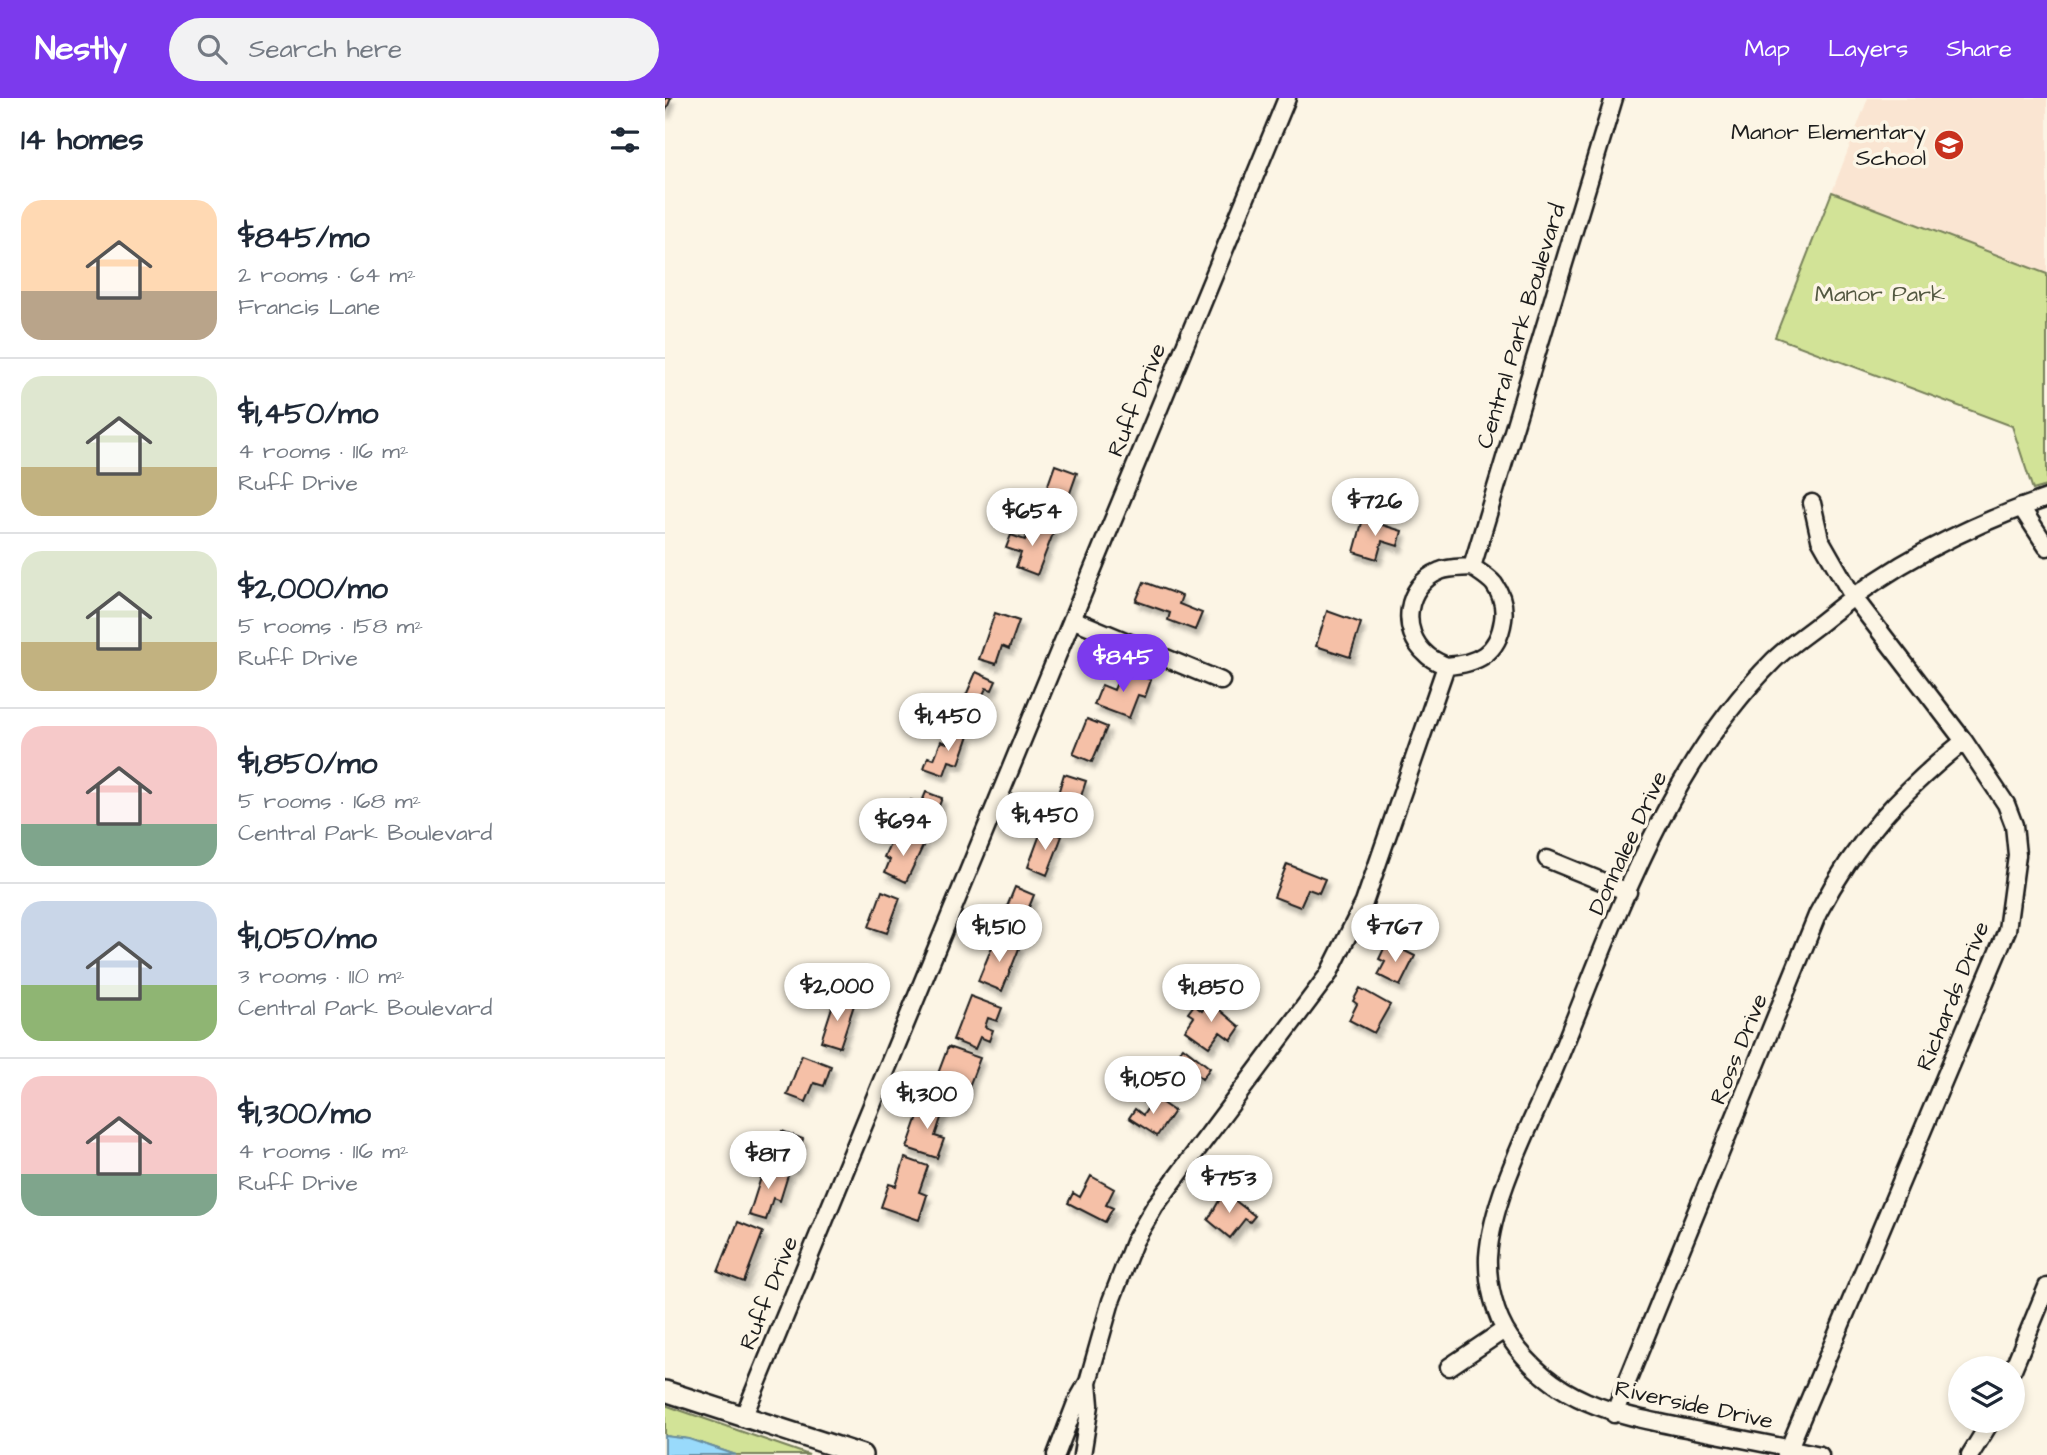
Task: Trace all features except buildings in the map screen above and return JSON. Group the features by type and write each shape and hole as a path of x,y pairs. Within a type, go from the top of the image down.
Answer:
{"street":[{"name":"Ruff Drive","path":"743,1418 1287,98"},
{"name":"Central Park Boulevard","path":"1472,567 1614,98"},
{"name":"Donnalee Drive","path":"1504,1329 1493,1297 1488,1256 1501,1200 1663,812 1706,740 1744,692 1777,657 1852,595 1941,541 1977,523 2047,498"},
{"name":"Richards Drive","path":"1787,1451 2007,930 2017,855 2014,825 1995,783 1852,595 1819,539 1812,503"},
{"path":"2021,508 2047,547"},
{"path":"1472,567 1494,584 1505,607 1501,636 1492,652 1479,660 1446,666 1427,656 1413,638 1408,611 1413,594 1430,576 1443,570 1472,567"},
{"path":"1072,619 1221,681"},
{"path":"1056,1455 1076,1403 1088,1382 1111,1301 1134,1242 1155,1206 1328,975 1358,915 1446,666"},
{"name":"Ross Drive","path":"1614,1414 1824,902 1873,825 1901,795 1964,741"},
{"path":"1547,859 1628,892"},
{"path":"2018,1356 2047,1287"},
{"path":"1449,1367 1504,1329"},
{"name":"Riverside Drive","path":"1504,1329 1541,1375 1586,1402 1614,1414 1787,1451 1820,1455"},
{"path":"1081,1455 1090,1405 1088,1382"},
{"path":"665,1391 862,1455"},
{"path":"1970,1455 1984,1433"}],"shaded area":[{"name":"Manor Elementary School","path":"1868,98 2047,98 2047,274 1832,192"}],"green space":[{"name":"Manor Park","path":"1832,192 2047,274 2047,486 2033,490 2012,426 1775,337"},
{"path":"665,1405 809,1455 736,1455 689,1439 665,1436"}],"water":[{"path":"665,1436 689,1439 736,1455 665,1455"}],"place":[{"name":"Manor Elementary School","path":"1949,145"}]}
